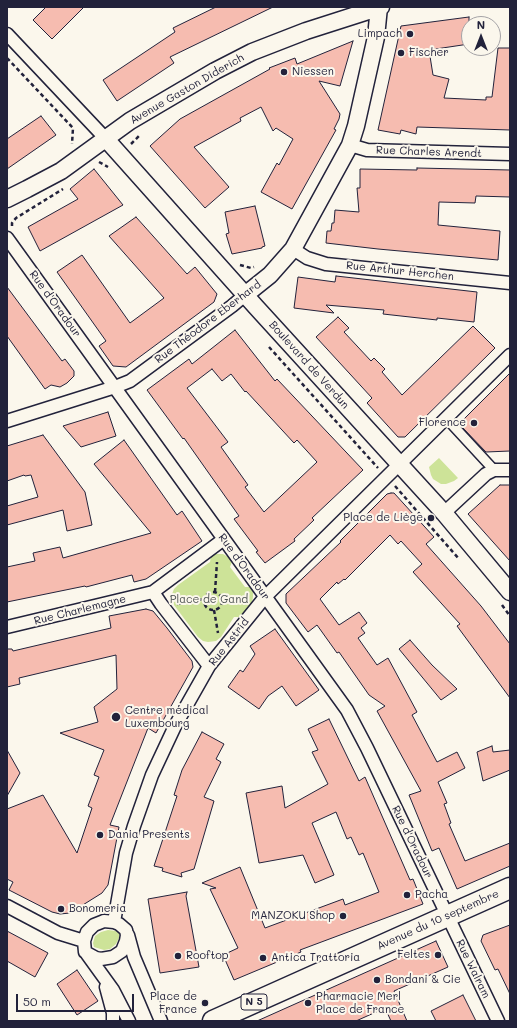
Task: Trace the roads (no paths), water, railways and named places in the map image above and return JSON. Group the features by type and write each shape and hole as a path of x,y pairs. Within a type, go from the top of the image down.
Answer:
{"main road":[{"name":"Avenue du 10 septembre","path":"213,1021 510,888"}],"street":[{"name":"Avenue Gaston Diderich","path":"7,199 61,171 130,121 208,74 252,52 306,31 379,7"},
{"name":"Rue Théodore Eberhard","path":"7,421 130,381 232,306 270,275 293,249 350,145 356,126 376,37 379,7"},
{"path":"7,34 106,139"},
{"name":"Boulevard de Verdun","path":"106,139 245,295 444,513 503,596"},
{"name":"Rue Charles Arendt","path":"350,145 367,150 510,154"},
{"name":"Rue d'Oradour","path":"10,233 115,387 347,710 448,916"},
{"name":"Rue Arthur Herchen","path":"293,249 307,258 326,264 510,283"},
{"name":"Rue Astrid","path":"114,922 126,853 152,775 175,726 209,666 266,597 510,355"},
{"path":"446,418 494,470"},
{"path":"444,513 486,474 494,470 510,470"},
{"name":"Rue Charlemagne","path":"7,627 153,592 224,539"},
{"path":"153,592 209,666"},
{"path":"7,906 85,947 96,958 107,959 122,951 126,941 126,930"},
{"name":"Rue Walram","path":"448,916 498,1021"},
{"path":"129,1021 112,990 85,947 88,932 94,925 104,921 114,922 123,926 126,930 134,957 161,1021"},
{"path":"99,970 108,992 113,1013 113,1021"}],"place":[{"name":"Limpach","path":"410,34"},
{"name":"Fischer","path":"401,53"},
{"name":"Niessen","path":"284,72"},
{"name":"Florence","path":"474,423"},
{"name":"Place de Liège","path":"431,518"},
{"name":"Centre médical Luxembourg","path":"116,717"},
{"name":"Dania Presents","path":"100,835"},
{"name":"Pacha","path":"407,895"},
{"name":"Bonomeria","path":"61,909"},
{"name":"MANZOKU Shop","path":"343,916"},
{"name":"Feltes","path":"438,955"},
{"name":"Rooftop","path":"178,956"},
{"name":"Antica Trattoria","path":"263,958"},
{"name":"Bondani & Cie","path":"377,980"},
{"name":"Place de France","path":"205,1003"},
{"name":"Pharmacie Merl Place de France","path":"308,1003"}],"park label":[{"name":"Place de Gand","path":"209,600"}]}
